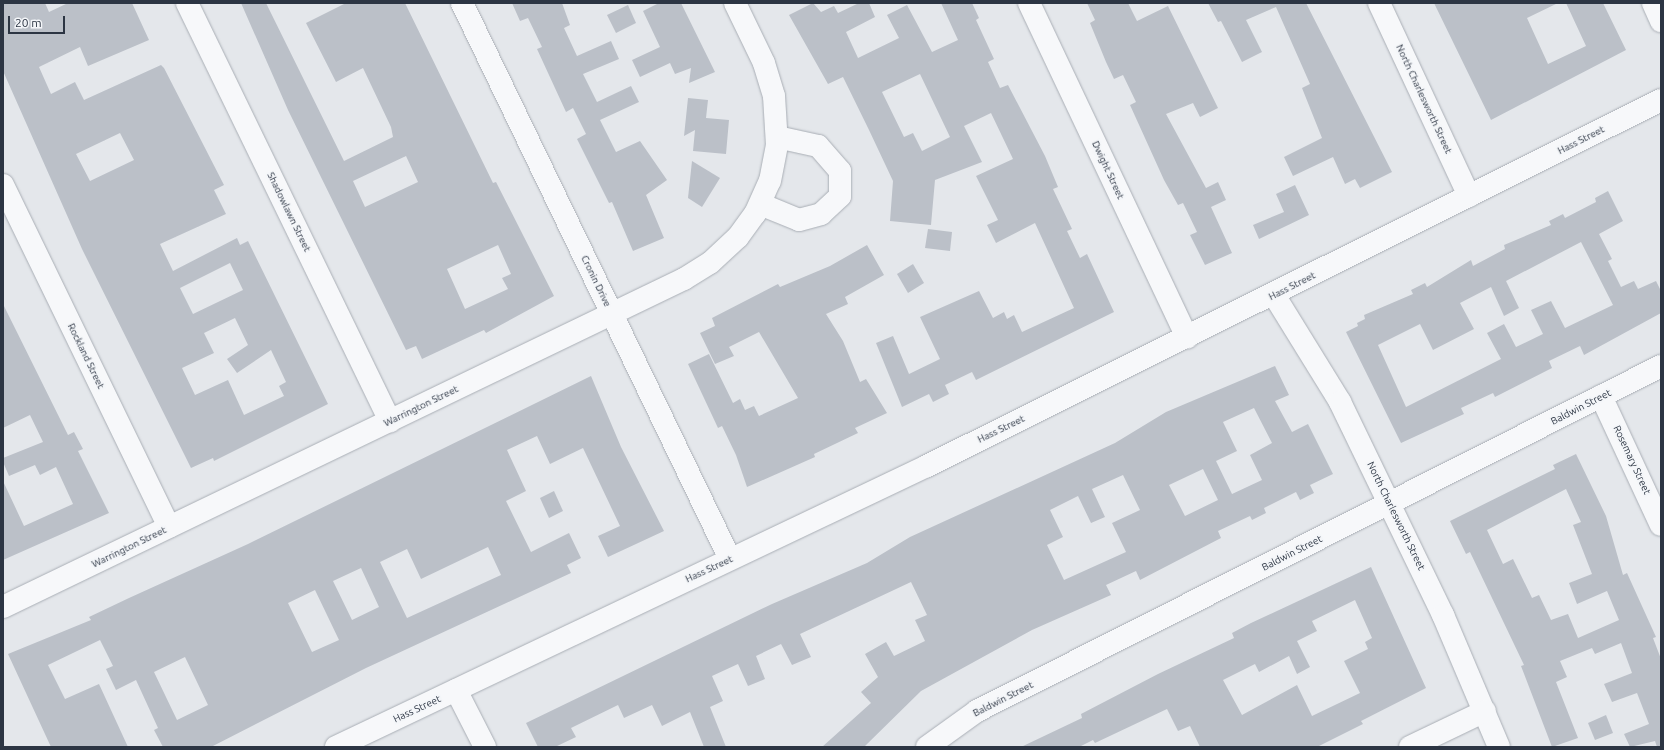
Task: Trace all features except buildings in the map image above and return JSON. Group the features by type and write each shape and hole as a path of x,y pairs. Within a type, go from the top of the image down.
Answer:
{"street":[{"name":"Shadowlawn Street","path":"187,3 390,421"},
{"name":"Cronin Drive","path":"462,3 730,559"},
{"name":"Warrington Street","path":"3,607 612,313 710,263 738,237 760,204 770,181 777,141 774,96 764,63 735,3"},
{"name":"Dwight Street","path":"1029,3 1187,338"},
{"name":"North Charlesworth Street","path":"1379,3 1469,196"},
{"path":"1653,3 1661,21"},
{"name":"Hass Street","path":"336,747 730,559 1187,338 1661,100"},
{"path":"760,204 799,220 822,214 840,196 840,171 818,146 777,141"},
{"name":"Rockland Street","path":"3,185 169,527"},
{"name":"North Charlesworth Street","path":"1274,295 1340,402 1391,504 1484,711 1498,747"},
{"name":"Baldwin Street","path":"927,747 977,711 1391,504 1661,366"},
{"name":"Rosemary Street","path":"1601,396 1661,525"},
{"path":"456,690 485,747"},
{"path":"1410,747 1484,711"}]}
